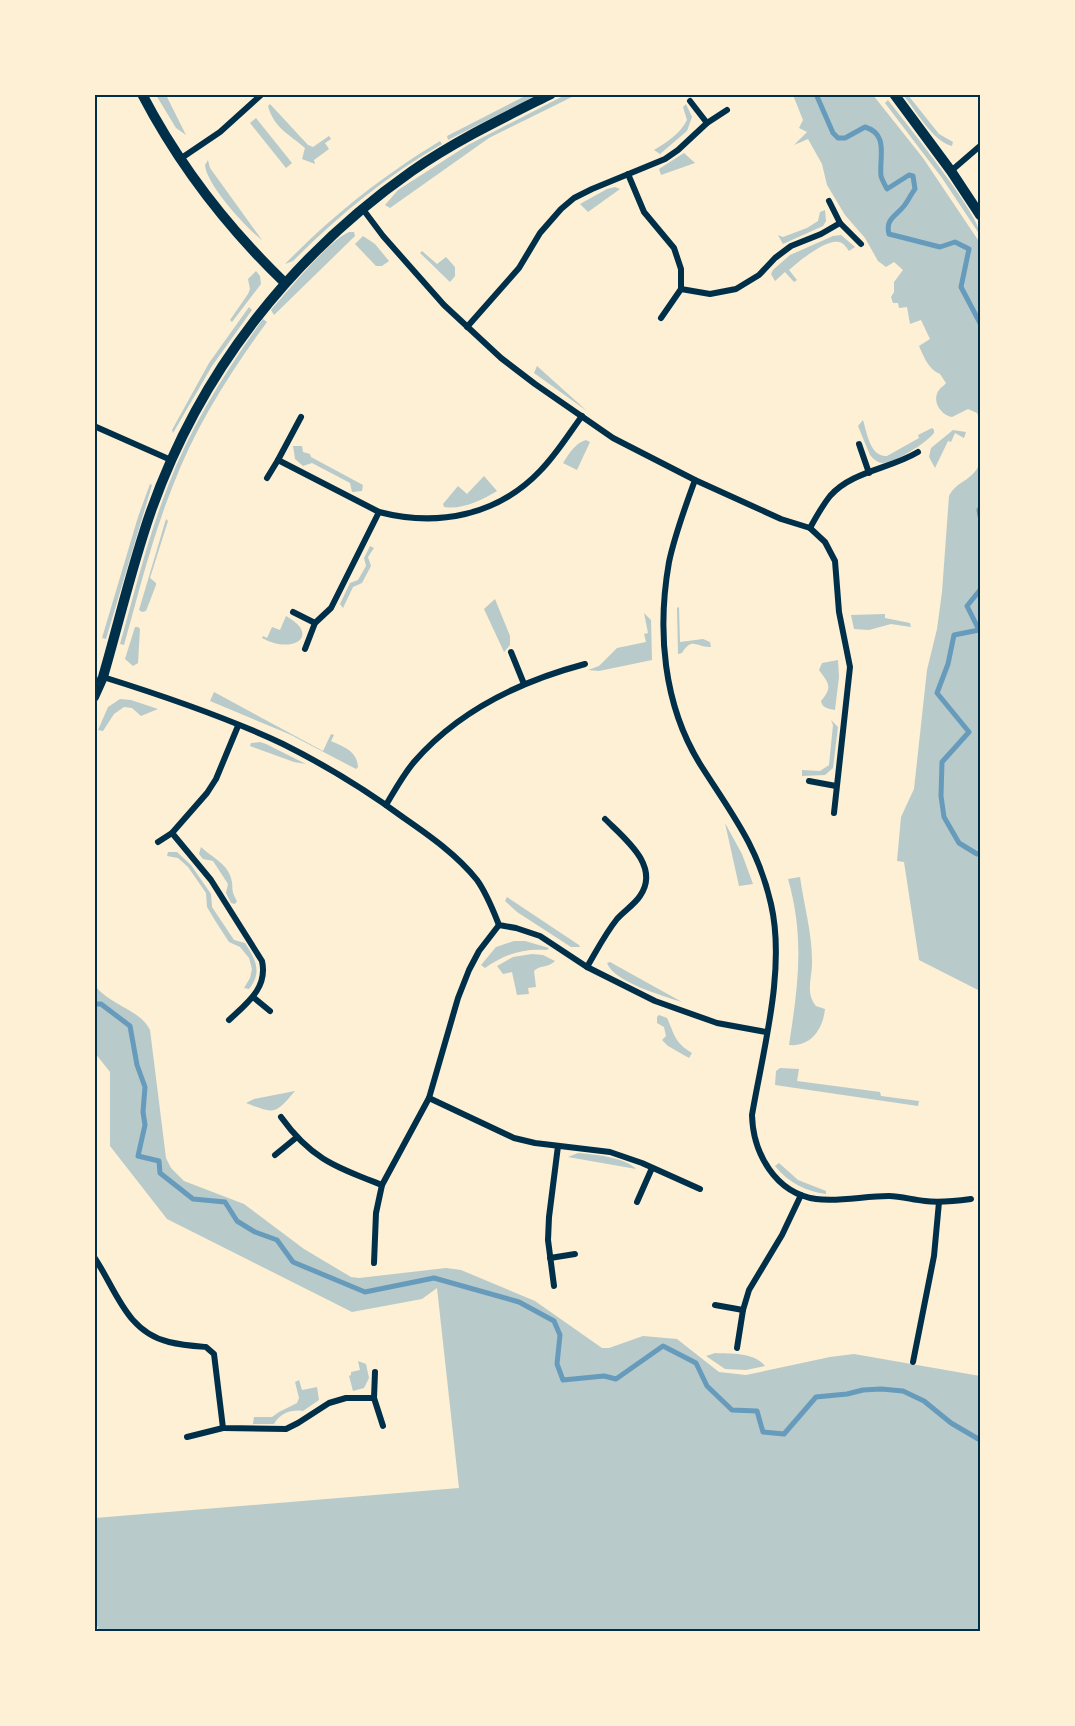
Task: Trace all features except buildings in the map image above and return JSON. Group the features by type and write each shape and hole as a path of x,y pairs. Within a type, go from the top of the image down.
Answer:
{"street":[{"path":"142,94 180,159 216,208 284,282"},
{"path":"180,159 220,132 262,94"},
{"path":"94,697 103,677 151,511 171,460 205,392 255,318 284,282 319,246 362,208 437,155 551,94"},
{"path":"894,94 981,215"},
{"path":"690,101 707,123"},
{"path":"467,327 519,268 540,233 574,198 671,155 707,123 727,110"},
{"path":"951,171 981,146"},
{"path":"628,174 644,212 677,253 681,268 681,289 661,318"},
{"path":"828,201 840,223 861,244"},
{"path":"362,208 383,236 434,293 467,327 526,378 613,438 695,480 782,519 810,528 825,542 835,561 839,612 850,667 834,813"},
{"path":"681,289 710,294 736,289 759,275 782,252 840,223"},
{"path":"278,460 379,512 413,519 447,519 494,505 526,484 540,472 582,416"},
{"path":"267,478 302,417"},
{"path":"94,426 171,460"},
{"path":"859,444 869,473"},
{"path":"810,528 824,505 839,488 853,479 895,464 918,452"},
{"path":"695,480 669,562 664,614 665,664 673,701 687,739 699,763 744,831 753,849 772,906 776,947 774,990 752,1115 754,1139 765,1164 774,1175 784,1185 801,1195 827,1200 890,1196 939,1202 971,1199"},
{"path":"304,649 315,623 331,608 379,512"},
{"path":"293,612 315,623"},
{"path":"511,652 524,684"},
{"path":"386,805 415,761 471,714 542,676 585,664"},
{"path":"103,677 207,713 281,744 317,762 386,805 468,870 484,891 499,925"},
{"path":"158,842 172,832 207,793 216,779 238,726"},
{"path":"809,781 836,786"},
{"path":"587,967 609,930 639,898 647,880 644,864 639,855 604,819"},
{"path":"172,832 211,880 262,961 262,982 253,997 229,1020"},
{"path":"499,925 540,936 587,967 655,1000 717,1023 766,1032"},
{"path":"374,1263 375,1213 382,1185 429,1098 458,998 470,970 479,951 499,925"},
{"path":"253,997 270,1011"},
{"path":"429,1098 514,1138 610,1152 700,1189"},
{"path":"281,1117 306,1147 326,1162 382,1185"},
{"path":"275,1155 297,1137"},
{"path":"554,1286 548,1240 558,1146"},
{"path":"637,1202 652,1168"},
{"path":"737,1348 742,1310 753,1284 783,1235 801,1195"},
{"path":"913,1362 934,1256 939,1202"},
{"path":"550,1257 575,1254"},
{"path":"94,1257 103,1269 122,1307 137,1325 156,1338 167,1342 206,1347 211,1350 215,1361 223,1428"},
{"path":"715,1305 742,1310"},
{"path":"375,1372 374,1398 383,1426"},
{"path":"187,1437 223,1428 286,1429 329,1402 346,1398 374,1398"}],"shaded area":[{"path":"567,94 576,95 489,138 390,208 385,205 398,190 468,145"},
{"path":"156,95 166,95 186,135 176,128"},
{"path":"527,95 537,95 448,140 447,136"},
{"path":"793,95 873,95 923,158 980,243 980,421 977,413 968,409 952,417 938,407 937,394 946,383 930,366 919,346 930,339 921,320 910,324 907,307 899,308 898,303 893,303 891,297 894,292 894,282 903,270 894,262 886,267 878,261 865,238 845,215 827,185 822,164 808,139 794,145 807,132 799,128 803,120"},
{"path":"903,95 908,95 939,134 953,142 952,146 931,132"},
{"path":"888,100 956,189 977,225 980,235 942,178 885,103"},
{"path":"270,104 308,145 313,147 329,136 331,139 325,143 329,149 314,160 315,164 302,159 305,148 274,120 268,106"},
{"path":"686,104 692,117 687,131 660,154 654,150 677,134 687,120 683,107"},
{"path":"256,118 292,163 286,168 250,123"},
{"path":"440,141 442,144 382,183 327,228 293,261 285,264 321,229 358,198"},
{"path":"684,153 695,163 661,175 659,169"},
{"path":"208,160 210,168 262,240 246,226 219,194 207,173 205,165"},
{"path":"615,187 620,189 588,212 580,204 607,189"},
{"path":"825,210 826,221 823,226 783,244 778,235 783,237 807,228 818,221 820,212"},
{"path":"354,232 355,236 274,315 271,310 308,268 340,237"},
{"path":"841,235 855,247 849,251 841,243 827,244 789,270 797,280 794,282 785,272 775,281 771,274 773,270 790,255 833,236"},
{"path":"363,236 375,244 389,261 382,266 376,266 355,244"},
{"path":"422,251 437,264 446,257 455,267 455,276 450,282 420,253"},
{"path":"256,271 260,276 261,284 232,322 230,320 250,289 248,279"},
{"path":"249,307 252,310 212,366 173,433 172,430 209,363"},
{"path":"263,319 267,322 239,361 214,402 181,465 158,526 124,645 120,644 154,525 177,464 210,400"},
{"path":"537,366 587,411 534,373"},
{"path":"863,420 870,443 881,455 887,456 932,428 934,433 910,452 882,463 870,455 858,426"},
{"path":"953,430 966,432 964,438 955,433 951,442 948,441 935,468 929,457 931,448"},
{"path":"586,440 590,442 577,470 563,463 575,446"},
{"path":"293,446 302,446 303,452 363,485 362,491 352,492 350,483 312,463 303,466 295,459"},
{"path":"980,463 980,659 978,668 980,670 980,991 919,960 904,862 897,861 901,817 914,789 927,670 937,629 949,496 956,487 973,474"},
{"path":"484,476 497,491 465,506 444,507 443,504 458,486 467,494"},
{"path":"150,484 152,485 106,639 102,638 138,517"},
{"path":"166,519 168,521 150,578 156,585 146,611 142,612 139,610"},
{"path":"370,546 374,548 368,557 371,566 362,583 353,587 343,608 340,604 350,583 358,580 366,566 364,558"},
{"path":"495,599 510,636 510,645 504,652 484,609"},
{"path":"679,607 680,642 703,639 710,642 711,647 692,644 678,654 677,608"},
{"path":"644,613 651,620 652,660 599,671 588,670 599,666 617,648 646,642 644,634 648,633"},
{"path":"885,614 885,618 910,623 911,627 891,624 869,630 854,629 851,615"},
{"path":"286,616 297,623 302,630 299,641 283,645 262,638 263,636 267,638 272,627 280,630"},
{"path":"135,627 140,629 138,663 133,666 125,659"},
{"path":"838,660 839,677 835,710 826,708 821,701 827,692 828,685 819,670 822,663"},
{"path":"214,692 323,751 331,734 334,735 331,741 352,753 358,767 356,769 289,734 210,701"},
{"path":"120,699 131,700 158,709 141,716 132,708 124,707 114,714 103,731 98,730 108,707"},
{"path":"831,720 838,727 833,768 825,775 802,776 802,770 820,771 829,765 833,725"},
{"path":"260,742 306,764 250,746 251,743"},
{"path":"725,823 742,854 753,884 739,886"},
{"path":"201,847 222,864 229,873 237,901 235,904 231,903 226,893 228,884 213,861 203,859 199,854"},
{"path":"168,852 177,852 191,865 211,894 212,907 234,940 245,943 249,949 257,971 249,989 244,988 252,969 249,958 240,947 229,942 207,907 206,893 188,867 178,858 167,856"},
{"path":"800,877 811,944 810,992 816,1006 825,1009 819,1030 810,1040 797,1045 789,1045 797,982 798,942 797,922 788,879"},
{"path":"507,897 580,947 571,947 517,912 505,901"},
{"path":"514,941 525,941 549,948 515,953 485,968 481,965 496,947"},
{"path":"543,955 555,961 534,971 536,987 528,988 529,994 517,995 512,972 503,974 497,966 513,957"},
{"path":"610,962 682,1002 629,982 611,970 607,963"},
{"path":"94,984 107,997 139,1017 150,1030 166,1158 171,1168 184,1181 244,1204 304,1249 351,1277 446,1268 461,1270 535,1301 602,1348 609,1348 643,1336 677,1339 719,1372 746,1375 854,1354 980,1376 980,1631 99,1631 94,1617 95,1518 459,1488 437,1288 422,1299 352,1312 167,1219 110,1146 110,1072 95,1053"},
{"path":"659,1015 667,1018 678,1042 692,1053 689,1058 662,1040 666,1036 664,1027 657,1023"},
{"path":"780,1068 799,1069 797,1081 880,1092 881,1096 919,1101 918,1106 775,1085 776,1071"},
{"path":"295,1091 283,1105 274,1110 246,1103 254,1099"},
{"path":"578,1153 617,1159 636,1169 568,1157"},
{"path":"779,1163 798,1180 826,1191 826,1194 811,1191 792,1182 775,1166"},
{"path":"715,1353 749,1356 765,1366 746,1370 725,1369 706,1356"},
{"path":"358,1361 366,1364 369,1378 364,1388 353,1391 349,1376 351,1372 360,1370"},
{"path":"299,1380 302,1390 317,1387 319,1400 303,1411 291,1411 283,1415 274,1424 253,1424 254,1417 272,1417 297,1403 299,1398 295,1382"}],"waterway":[{"path":"816,94 833,133 838,138 845,138 865,127 877,135 881,147 881,176 887,189 909,175 913,176 915,189 890,221 889,234 940,247 955,242 969,249 961,287 980,323"},
{"path":"980,508 980,516"},
{"path":"980,590 967,606 979,630 954,635 948,664 937,693 969,732 942,762 941,796 944,817 959,843 977,854 980,853"},
{"path":"94,1004 101,1004 130,1026 137,1065 145,1087 143,1112 145,1125 138,1156 159,1161 160,1173 193,1199 225,1202 237,1221 255,1232 277,1240 293,1262 365,1292 434,1278 519,1302 554,1321 560,1335 557,1364 563,1380 604,1376 616,1379 663,1346 696,1363 707,1386 732,1410 757,1411 763,1432 784,1434 816,1397 881,1389 903,1391 924,1401 951,1423 980,1440"}]}
